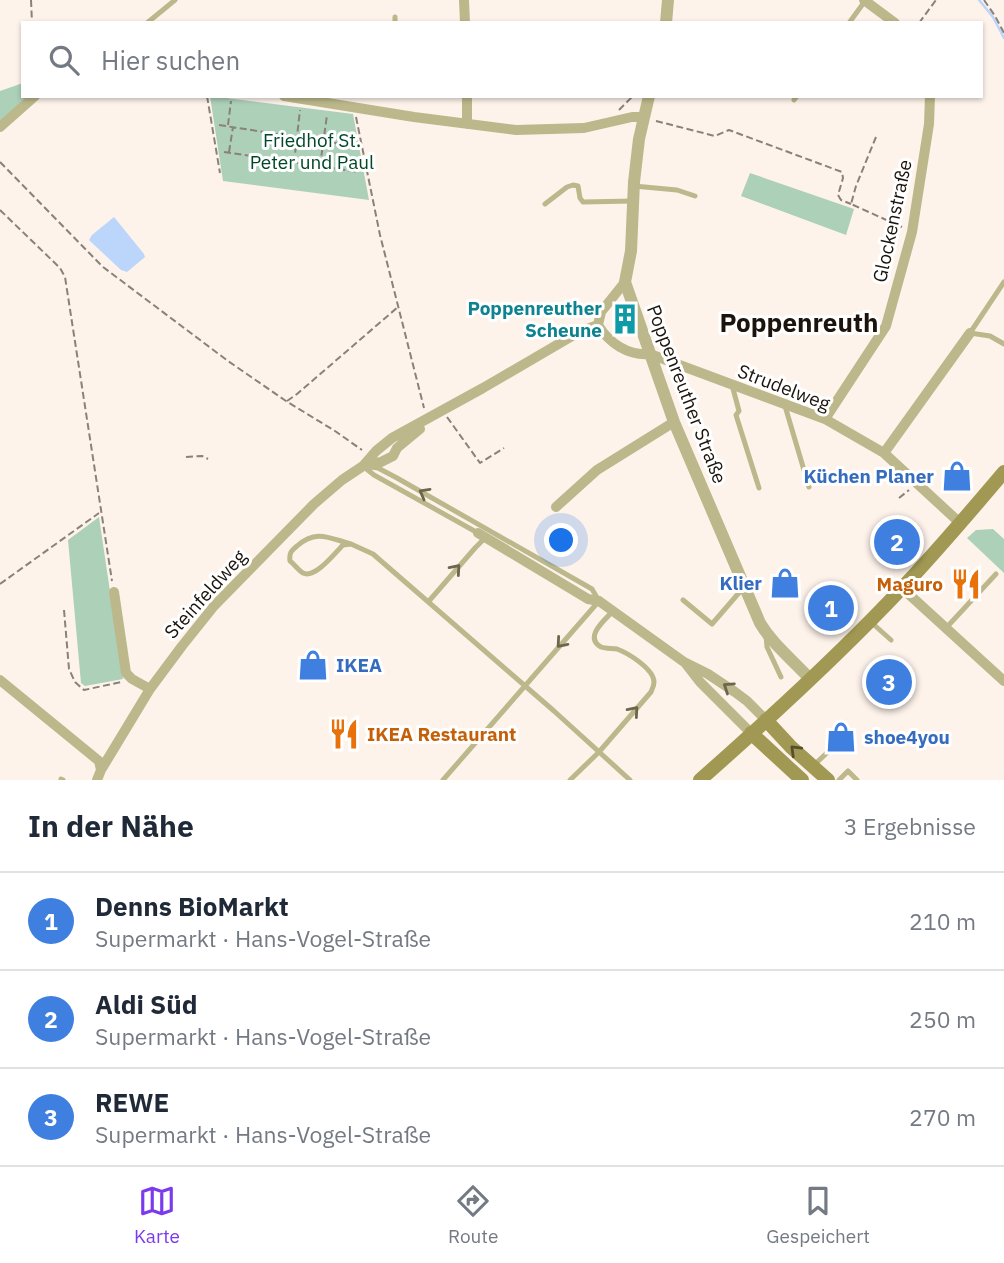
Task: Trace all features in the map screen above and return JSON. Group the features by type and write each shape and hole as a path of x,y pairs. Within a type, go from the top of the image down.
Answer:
{"main road":[{"path":"700,780 870,621 1004,472"},
{"path":"766,720 828,780"},
{"path":"751,733 802,780"}],"street":[{"path":"464,0 465,21"},
{"path":"666,21 668,0"},
{"path":"864,1 892,21"},
{"path":"0,127 34,98"},
{"path":"295,98 516,130 584,128 643,117"},
{"path":"467,98 467,124"},
{"name":"Poppenreuther Straße","path":"648,98 643,117 634,186 631,251 625,282 674,422 760,623 779,649 810,679"},
{"name":"Glockenstraße","path":"825,419 886,326 912,232 929,124 930,98"},
{"path":"625,282 601,312 598,325 606,338 621,348 639,355 650,354"},
{"name":"Steinfeldweg","path":"99,775 150,689 182,646 214,606 314,504 363,466 391,438 579,332 598,325"},
{"path":"884,453 970,333"},
{"name":"Strudelweg","path":"650,354 825,419 884,453 960,523"},
{"name":"Steinfeldweg","path":"363,466 382,462 393,456 397,448 421,428 427,419"},
{"path":"556,507 597,470 674,422"},
{"path":"482,533 588,599 598,601 684,662 708,674 747,701 766,720"},
{"path":"902,588 1004,681"},
{"path":"114,592 126,673 150,689"},
{"path":"684,662 751,733"},
{"path":"0,680 99,761 99,775"}],"lane":[{"path":"149,21 175,0"},
{"path":"850,21 864,1"},
{"path":"545,204 573,184 578,186 583,202 633,201"},
{"path":"634,186 677,190 695,196"},
{"path":"1004,282 970,333 990,336 1004,344"},
{"path":"732,385 740,411 736,415 759,488"},
{"path":"784,404 809,487"},
{"path":"363,466 374,475 482,533 475,548 429,601"},
{"path":"351,544 343,545 317,571 310,574 304,573 290,561 293,550 304,540 321,535 351,544 373,554 630,780"},
{"path":"946,628 996,575"},
{"path":"683,600 712,624 744,587"},
{"path":"443,780 598,601"},
{"path":"570,780 599,752 651,692 654,682 646,667 625,652 604,648 595,641 597,628 613,611"},
{"path":"870,621 891,640"},
{"path":"766,633 767,647 781,677"},
{"path":"813,767 831,749"},
{"path":"839,780 849,771 857,780"}],"path":[{"path":"31,0 32,21"},
{"path":"920,21 936,0"},
{"path":"984,0 1004,33"},
{"path":"207,98 220,173"},
{"path":"294,163 301,99"},
{"path":"227,127 231,101"},
{"path":"354,108 380,235 427,419"},
{"path":"320,167 327,115"},
{"path":"643,117 715,136 729,130 842,172 838,195 841,200 912,232"},
{"path":"219,125 354,146"},
{"path":"229,153 233,127"},
{"path":"851,204 876,136"},
{"path":"224,152 358,172"},
{"path":"0,162 103,268 228,361 371,457"},
{"path":"0,210 60,268 65,278 114,592"},
{"path":"286,401 398,307"},
{"path":"443,411 480,463 505,448"},
{"path":"186,457 202,456 208,459"},
{"path":"899,498 916,483"},
{"path":"0,584 101,512"},
{"path":"64,610 69,670 75,682 84,690 132,679"}],"green space":[{"path":"21,84 21,98 26,98 0,121 0,91"},
{"name":"Friedhof St. Peter und Paul","path":"210,98 353,114 369,200 223,181"},
{"path":"750,173 854,209 846,235 741,196"},
{"path":"99,517 123,679 85,686 81,683 68,540"},
{"path":"993,529 1004,539 1004,573 967,538 976,530"}],"water":[{"path":"114,217 145,257 127,272 121,270 89,240"}],"waterway":[{"path":"979,0 993,17 1004,38"}],"place":[{"name":"Poppenreuther Scheune","path":"625,319"},
{"name":"Küchen Planer","path":"957,476"},
{"name":"Aldi Süd","path":"897,542"},
{"name":"Klier","path":"785,583"},
{"name":"Maguro","path":"966,584"},
{"name":"Denns BioMarkt","path":"831,608"},
{"name":"IKEA","path":"313,665"},
{"name":"REWE","path":"889,682"},
{"name":"IKEA Restaurant","path":"344,734"},
{"name":"shoe4you","path":"841,737"}],"district":[{"name":"Poppenreuth","path":"799,323"}]}
